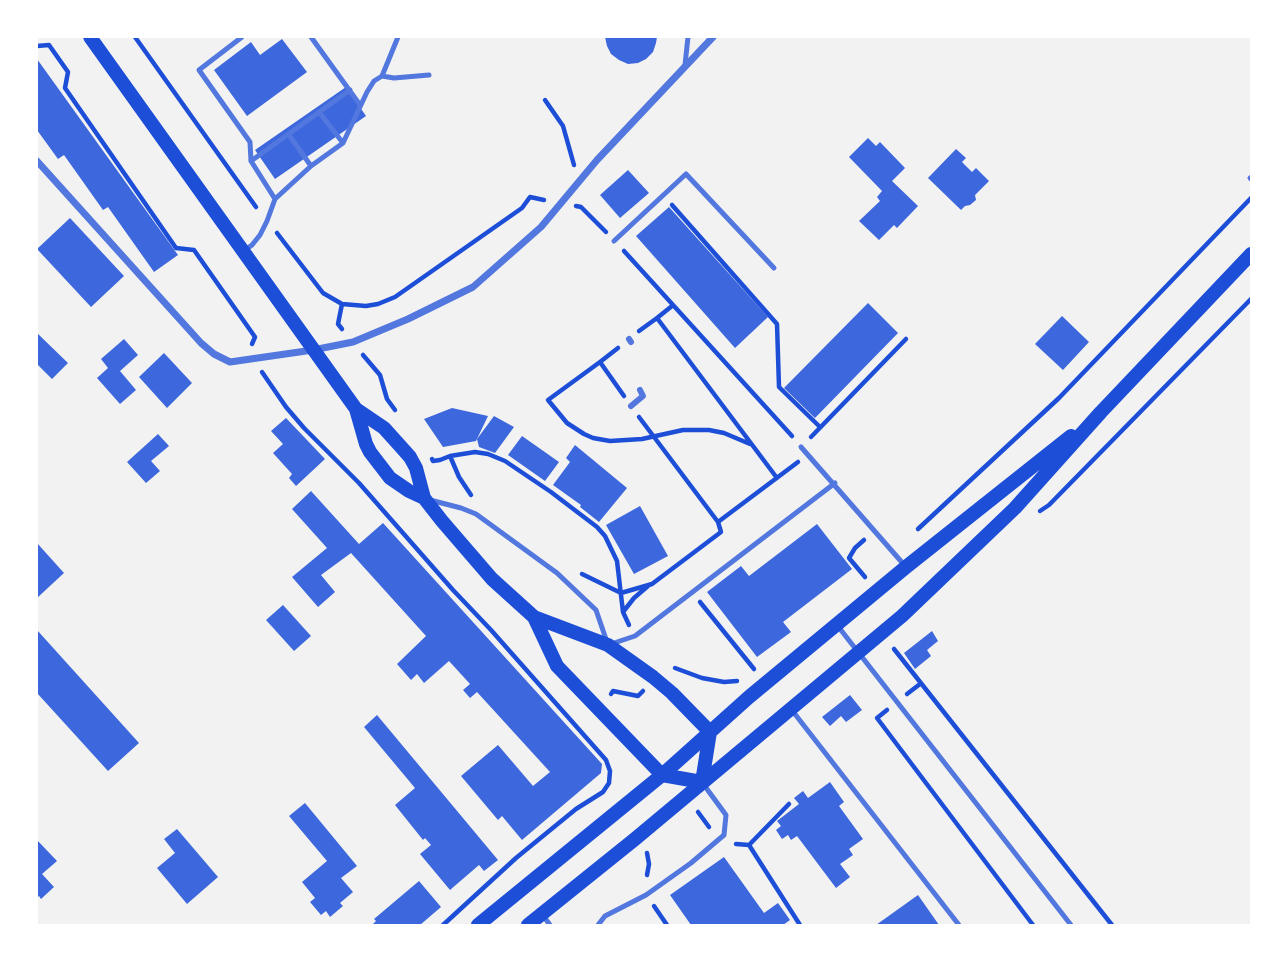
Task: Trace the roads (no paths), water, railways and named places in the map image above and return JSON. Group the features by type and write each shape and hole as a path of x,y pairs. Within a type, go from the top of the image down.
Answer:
{"main road":[{"path":"90,37 356,409 391,434 410,457 424,498 492,579 534,617 608,645 653,677 710,732"},
{"path":"528,925 546,920 635,839 902,616 1015,508 1101,411 1251,254"},
{"path":"356,409 370,452 390,478 424,498"},
{"path":"478,925 662,775 749,697 906,567 1101,411"},
{"path":"534,617 557,666 662,775 702,782"},
{"path":"702,782 710,732"}],"street":[{"path":"37,161 201,343 214,354 230,362 313,350 353,342 408,319 472,287 541,226 615,140 713,37"},
{"path":"631,406 643,396 640,390"}],"lane":[{"path":"242,37 199,70 250,142 251,161 275,198"},
{"path":"311,37 360,106"},
{"path":"243,252 256,242 275,198 311,166 343,143 374,81 382,76 398,37"},
{"path":"685,66 688,37"},
{"path":"382,76 394,78 429,75"},
{"path":"251,161 350,90"},
{"path":"319,112 343,143"},
{"path":"289,135 311,166"},
{"path":"614,241 686,174 774,268"},
{"path":"802,447 906,567"},
{"path":"424,498 476,514 556,573 596,610 608,645 635,636 835,484"},
{"path":"837,625 1071,925"},
{"path":"791,709 959,925"},
{"path":"598,925 605,916 646,895 691,863 724,835 726,815 702,782"}]}
